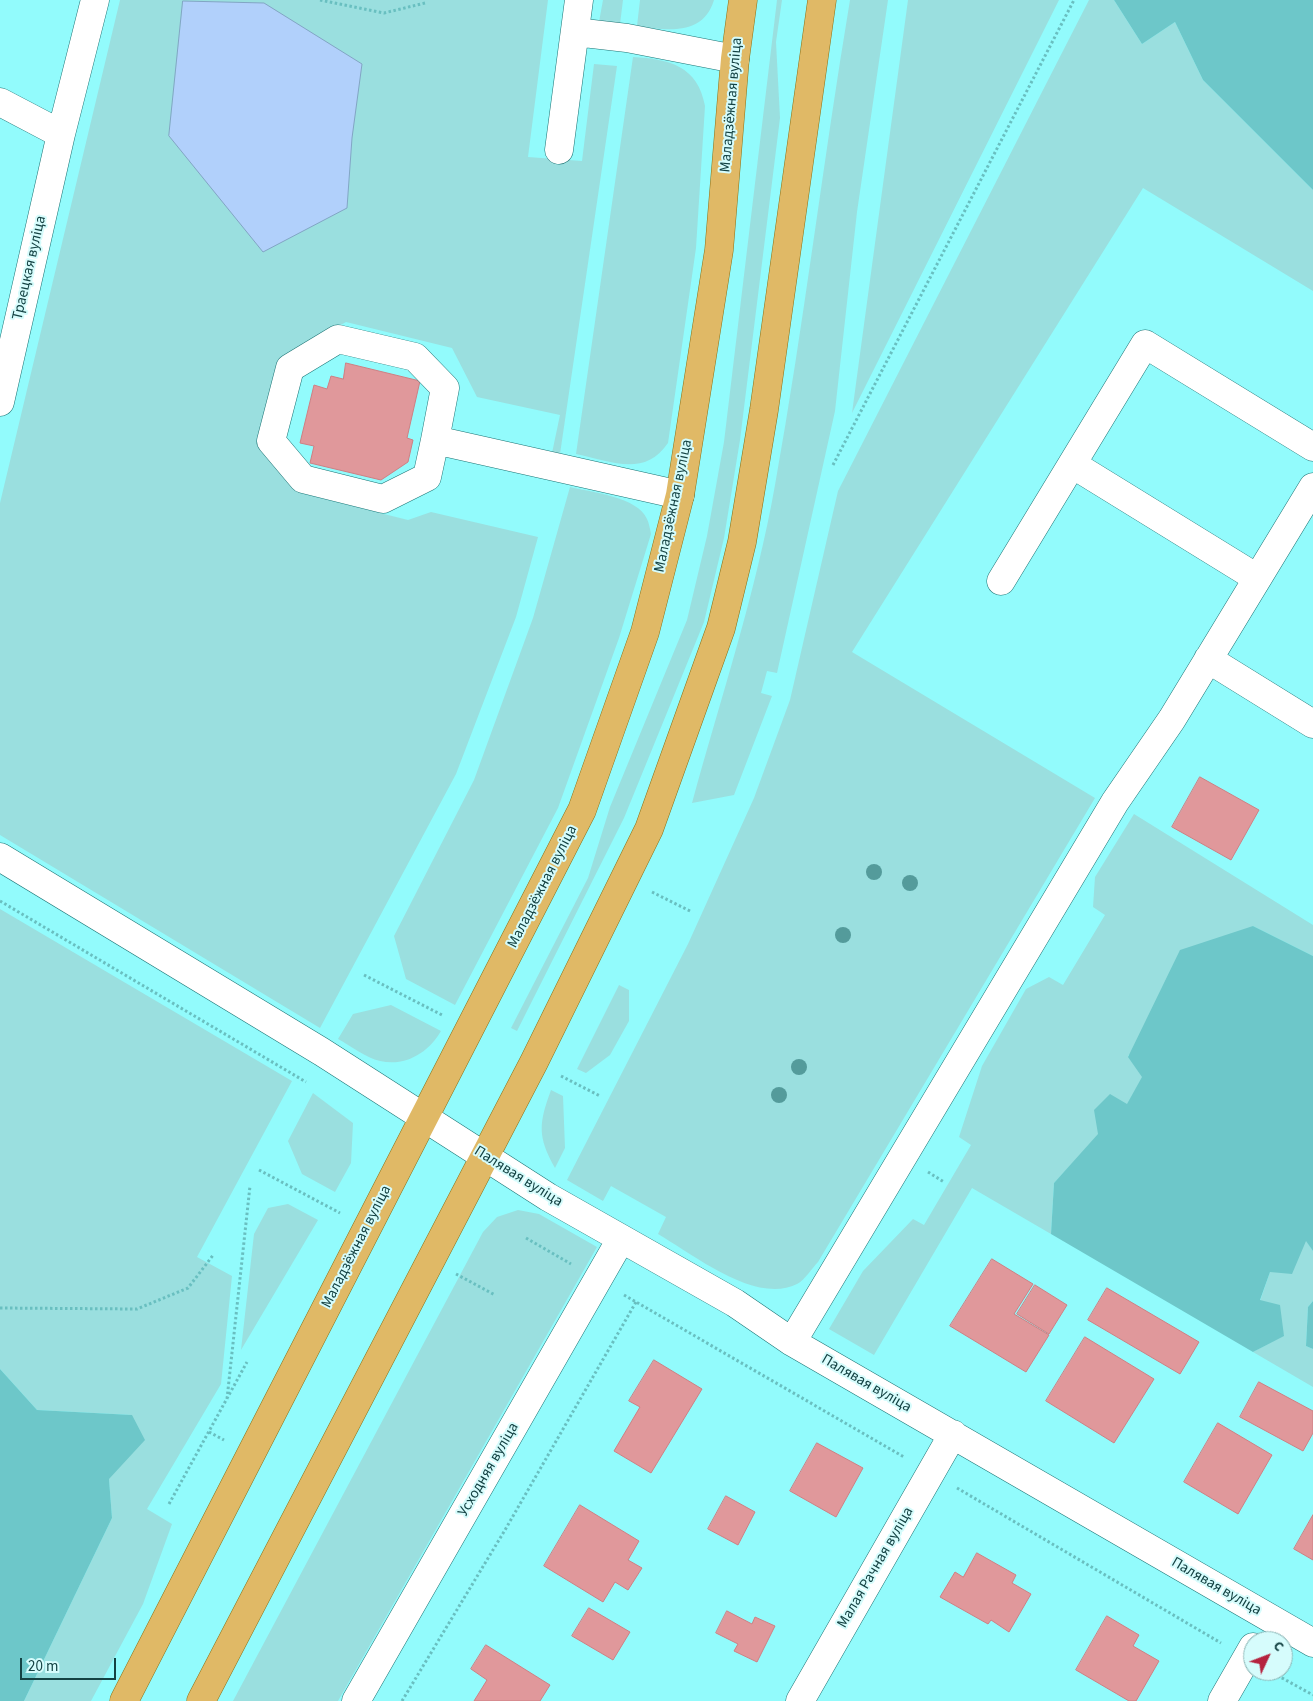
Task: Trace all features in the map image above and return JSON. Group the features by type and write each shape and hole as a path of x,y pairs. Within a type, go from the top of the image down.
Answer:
{"main road":[{"name":"Маладзёжная вуліца","path":"124,1701 582,810 645,632 680,495 719,250 735,59 743,0"},
{"path":"200,1701 534,1062 649,829 721,628 742,542 764,410 822,0"}],"street":[{"name":"Траецкая вуліца","path":"0,402 60,134 95,0"},
{"path":"559,150 579,0"},
{"path":"575,32 627,38 735,59"},
{"path":"0,102 60,134"},
{"path":"338,339 415,357 427,369 445,388 435,440 427,477 382,499 303,480 272,441 290,368 338,339"},
{"path":"1001,581 1145,344 1313,447"},
{"path":"435,440 680,495"},
{"path":"1072,464 1257,578"},
{"path":"792,1342 1115,802 1172,719 1313,487"},
{"path":"1208,659 1313,724"},
{"name":"Палявая вуліца","path":"0,857 322,1052 548,1197 735,1303 792,1342 953,1434 1243,1631"},
{"name":"Усходняя вуліца","path":"356,1701 621,1239"},
{"name":"Малая Рачная вуліца","path":"800,1701 953,1434"},
{"name":"Палявая вуліца","path":"1293,1642 1313,1643"},
{"path":"1222,1701 1243,1665"}],"path":[{"path":"320,0 384,13 425,3"},
{"path":"832,465 1074,0"},
{"path":"625,879 692,912"},
{"path":"0,901 306,1082"},
{"path":"227,1399 250,1186"},
{"path":"526,1238 930,1472 1243,1634"},
{"path":"0,1308 137,1309 188,1288 214,1254"},
{"path":"402,1701 505,1530 636,1302"},
{"path":"169,1504 247,1362"},
{"path":"1288,1681 1313,1695"}],"shaded area":[{"path":"120,0 548,0 528,157 582,161 594,64 617,66 560,454 552,453 560,415 477,397 452,348 346,322 280,360 258,440 300,493 408,520 431,512 538,537 516,617 456,774 320,1028 0,835 0,503","holes":["264,3 352,138 347,208"]},
{"path":"603,0 623,0 620,24 599,22"},
{"path":"640,0 714,0 709,12 692,26 659,29 637,26"},
{"path":"777,0 782,0 776,42 780,118 740,440 724,538 704,622 624,818 517,1031 511,1028 588,878 610,807 687,620 707,536 724,442"},
{"path":"850,0 888,0 857,212 835,411 777,673 767,671 761,693 772,696 734,795 692,803 748,605 775,485"},
{"path":"908,0 1059,0 852,413"},
{"path":"1089,0 1114,0 1142,44 1175,22 1203,80 1313,190 1313,291 1143,188 852,652 1095,798 818,1262 806,1277 797,1284 781,1289 763,1288 744,1283 726,1275 658,1234 666,1217 611,1186 603,1201 567,1180 688,944 754,798 790,700 838,491"},
{"path":"1114,0 1313,0 1313,190 1203,80 1175,22 1142,44"},
{"path":"183,1 264,3 362,64 352,138 347,208 263,252 169,136"},
{"path":"633,57 670,63 689,73 701,92 705,106 696,248 668,443 659,454 648,460 638,464 626,464 576,454"},
{"path":"570,487 613,497 634,505 647,519 651,534 619,638 558,808 455,1005 406,979 394,936 474,780 533,618"},
{"path":"1134,814 1313,925 1313,956 1253,926 1128,1056 1143,1077 1127,1105 1054,1183 1051,1234 972,1188 874,1355 829,1329 863,1271 913,1219 924,1225 971,1145 959,1137 982,1066 1026,989 1049,977 1063,985 1105,915 1093,907 1095,877"},
{"path":"0,909 292,1081 197,1257 232,1276 221,1384 147,1509 172,1524 143,1604 91,1701 24,1701 112,1518 109,1479 132,1415 37,1410 0,1369"},
{"path":"1253,926 1313,956 1313,1251 1306,1241 1292,1274 1270,1272 1260,1300 1280,1305 1284,1336 1253,1352 1051,1234 1054,1183 1098,1134 1094,1110 1110,1094 1127,1104 1142,1077 1128,1057 1180,950"},
{"path":"619,985 629,990 629,1021 610,1055 586,1073 577,1069"},
{"path":"391,1005 441,1031 430,1045 416,1056 399,1062 380,1061 364,1055 338,1039 353,1014"},
{"path":"551,1090 563,1096 565,1148 555,1168 545,1147 542,1129 544,1112"},
{"path":"313,1093 353,1123 351,1163 335,1192 302,1174 288,1141"},
{"path":"288,1204 318,1220 241,1350 254,1234 268,1208"},
{"path":"518,1210 539,1214 597,1247 338,1701 233,1701 483,1232 497,1217"},
{"path":"1306,1240 1313,1251 1313,1301 1308,1307 1306,1346 1313,1349 1313,1387 1253,1352 1284,1335 1260,1301 1270,1272"},
{"path":"1313,1301 1313,1349 1306,1346 1308,1307"},
{"path":"0,1369 37,1410 132,1415 145,1440 109,1479 112,1518 24,1701 0,1701"}],"building":[{"path":"346,363 420,381 407,438 413,440 408,462 381,480 310,463 314,446 300,443 314,385 327,389 331,376 343,379"},
{"path":"1200,777 1259,810 1231,860 1172,827"},
{"path":"992,1259 1033,1284 1014,1314 1049,1335 1026,1372 950,1326"},
{"path":"1035,1285 1067,1305 1049,1334 1017,1314"},
{"path":"1107,1288 1199,1342 1180,1374 1088,1320"},
{"path":"1085,1337 1154,1379 1114,1443 1046,1401"},
{"path":"654,1360 702,1389 651,1473 614,1451 640,1407 629,1401"},
{"path":"1259,1382 1313,1411 1313,1433 1303,1451 1240,1417"},
{"path":"1218,1423 1272,1455 1238,1514 1184,1482"},
{"path":"817,1443 863,1468 836,1517 790,1491"},
{"path":"726,1496 755,1512 738,1545 708,1529"},
{"path":"580,1505 639,1541 628,1560 642,1568 628,1590 615,1582 603,1602 544,1566"},
{"path":"1313,1515 1313,1560 1294,1549"},
{"path":"977,1553 1016,1575 1012,1583 1031,1594 1009,1632 991,1620 988,1624 940,1597 955,1572 963,1577"},
{"path":"589,1608 630,1632 613,1660 572,1636"},
{"path":"727,1611 752,1624 755,1617 775,1626 757,1662 734,1651 738,1644 716,1633"},
{"path":"1107,1616 1139,1635 1133,1646 1159,1661 1136,1701 1129,1701 1076,1670"},
{"path":"486,1645 550,1685 540,1701 474,1701 487,1680 471,1669"}]}
